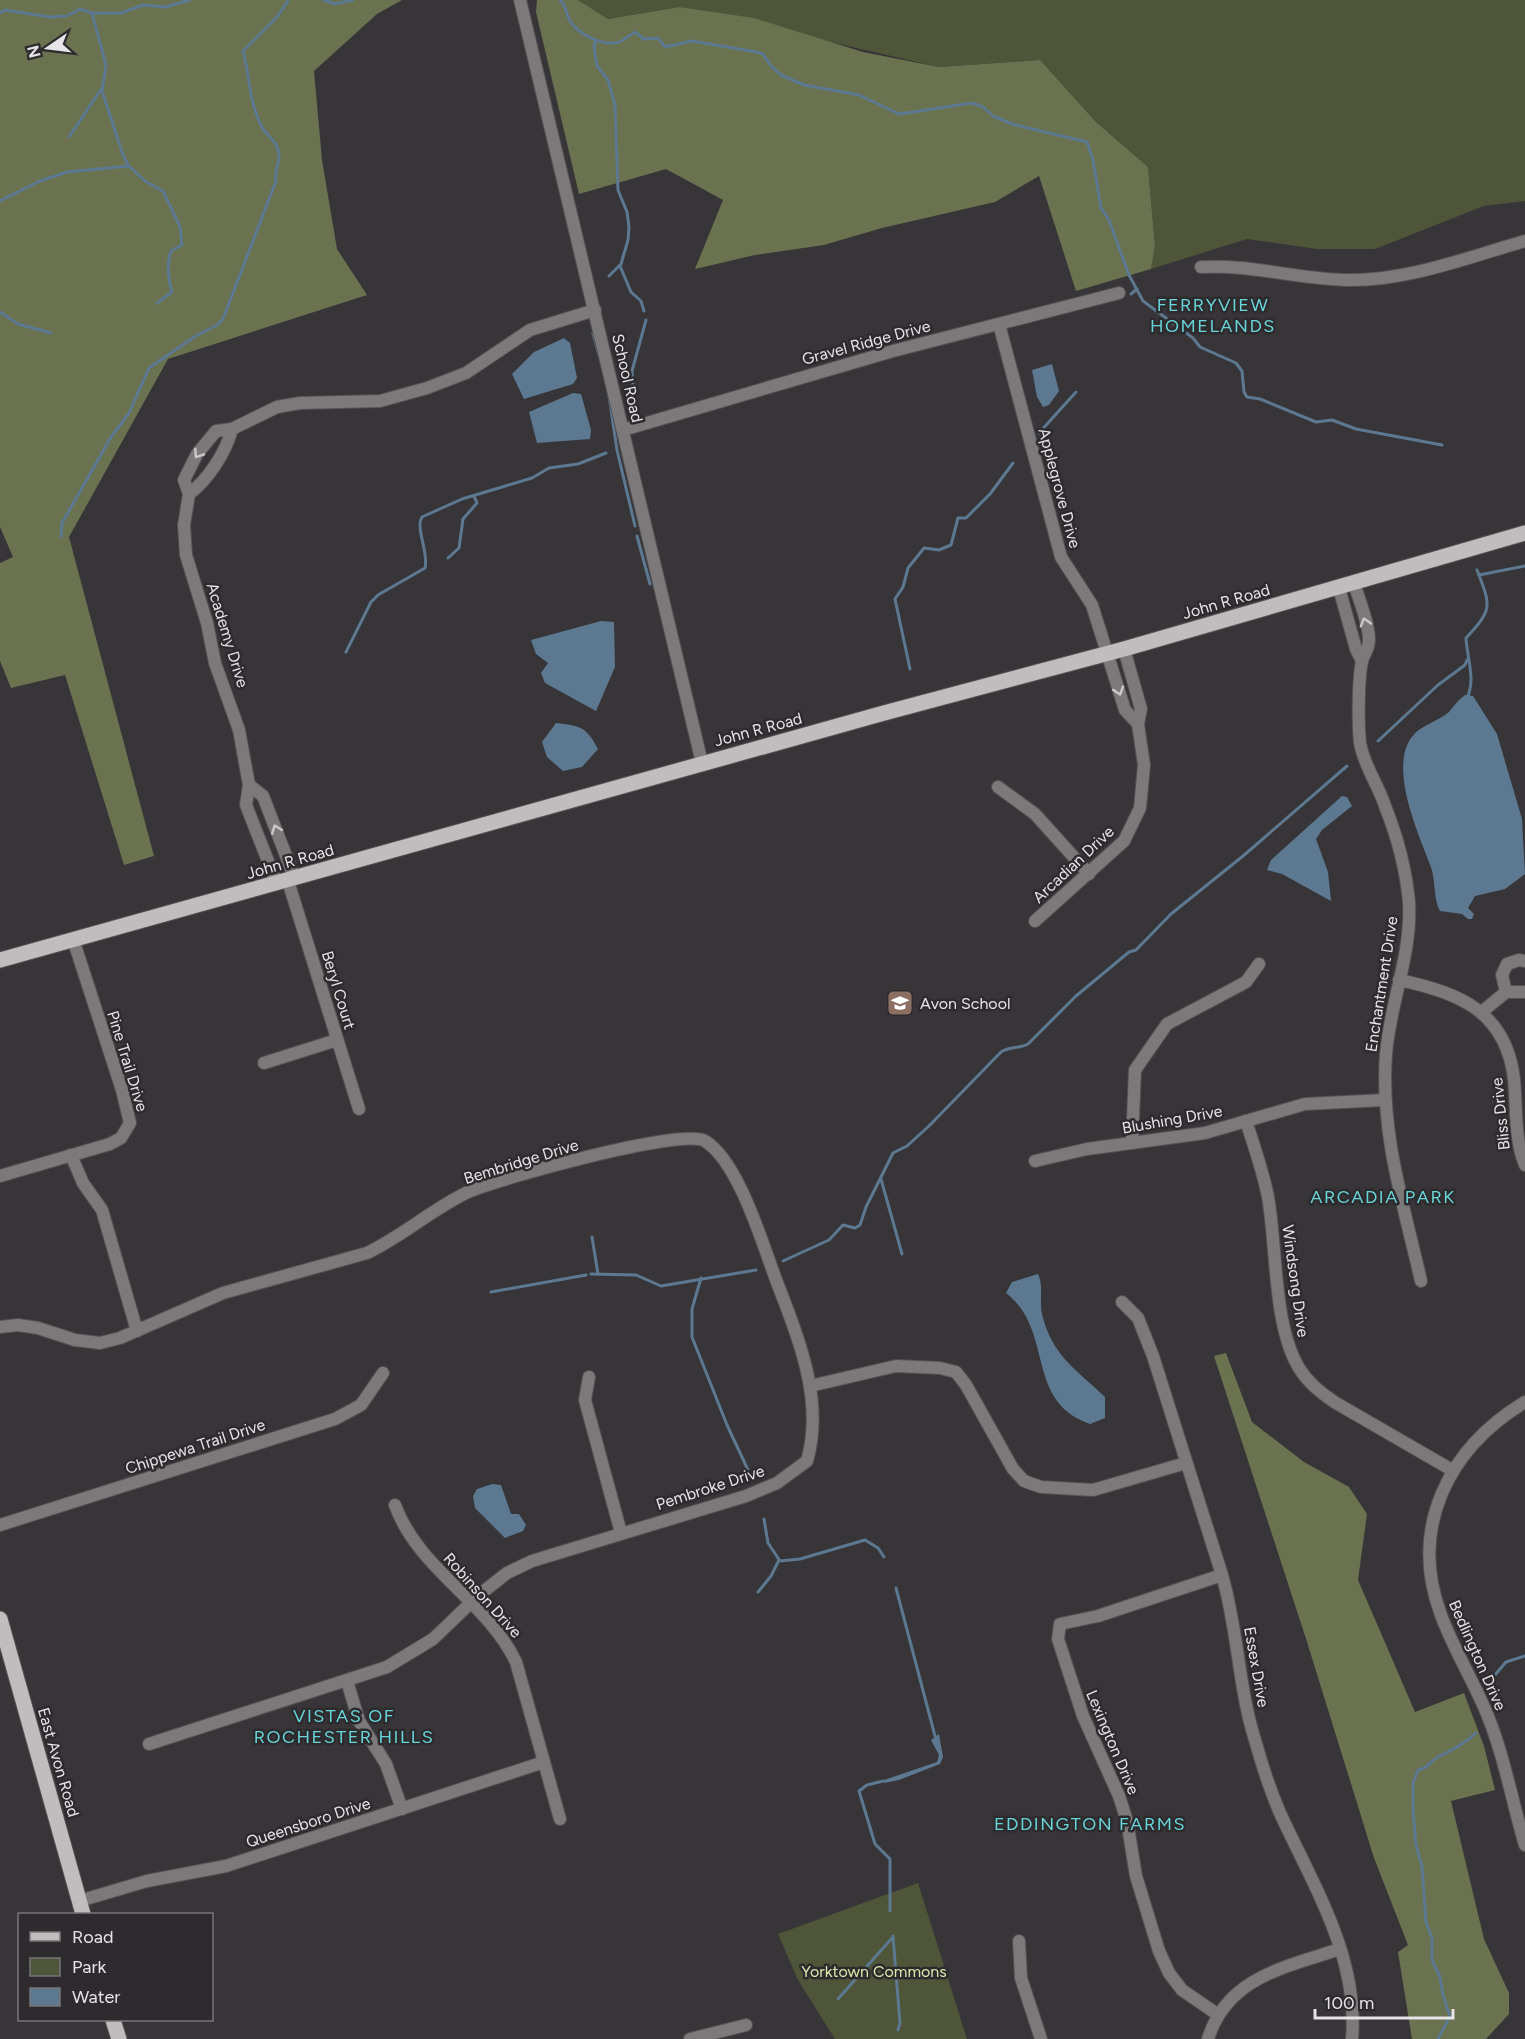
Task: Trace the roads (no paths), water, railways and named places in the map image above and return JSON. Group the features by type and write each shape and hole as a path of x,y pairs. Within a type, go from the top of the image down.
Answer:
{"main road":[{"name":"John R Road","path":"0,960 702,763 1107,654 1525,533"},
{"name":"East Avon Road","path":"0,1619 6,1663 81,1908"},
{"path":"114,2021 118,2039"}],"street":[{"name":"School Road","path":"520,0 702,763"},
{"path":"1201,267 1231,267 1325,279 1364,280 1418,271 1525,241"},
{"name":"Gravel Ridge Drive","path":"623,430 893,351 1119,293"},
{"name":"Academy Drive","path":"286,881 246,805 249,785 234,710 215,663 207,623 186,555 184,525 189,494 184,480 197,454 216,431 232,429 277,407 300,403 380,401 427,388 466,373 530,330 595,310"},
{"name":"Applegrove Drive","path":"999,324 1061,557 1092,605 1107,654"},
{"path":"189,494 201,486 228,442 232,429"},
{"name":"Enchantment Drive","path":"1354,584 1369,638 1368,650 1362,661 1360,743 1365,762 1385,805 1391,824 1405,874 1409,904 1408,939 1388,1032 1384,1100 1392,1156 1421,1281"},
{"name":"Enchantment Drive","path":"1339,588 1356,649 1362,661"},
{"name":"Arcadian Drive","path":"1035,921 1124,841 1140,808 1144,765 1138,724 1141,709 1124,649"},
{"name":"Arcadian Drive","path":"1107,654 1125,710 1138,724"},
{"name":"Academy Drive","path":"249,785 263,796 286,881"},
{"path":"998,787 1035,814 1089,874"},
{"name":"Beryl Court","path":"286,881 359,1109"},
{"name":"Pine Trail Drive","path":"0,1176 121,1138 130,1123 122,1090 73,939"},
{"path":"1506,992 1502,975 1507,964 1519,960 1525,962"},
{"path":"1132,1143 1135,1070 1154,1042 1167,1024 1246,981 1259,964"},
{"name":"Bliss Drive","path":"1400,980 1435,987 1462,998 1483,1011 1502,1040 1511,1061 1517,1134 1525,1165"},
{"path":"1483,1011 1506,992 1525,992"},
{"path":"264,1063 337,1040"},
{"name":"Blushing Drive","path":"1035,1161 1087,1149 1205,1133 1305,1104 1384,1100"},
{"name":"Windsong Drive","path":"1246,1121 1268,1196 1284,1326 1289,1349 1300,1370 1318,1390 1336,1404 1452,1470"},
{"name":"Bembridge Drive","path":"0,1327 18,1325 38,1328 75,1340 100,1343 137,1331 223,1293 289,1273 367,1254 388,1243 438,1208 471,1191 644,1142 688,1138 705,1140 717,1152 741,1188 788,1313 810,1386"},
{"path":"71,1155 83,1183 102,1210 137,1331"},
{"name":"Essex Drive","path":"1122,1302 1138,1318 1222,1575 1228,1596 1246,1707 1265,1773 1279,1810 1319,1892 1340,1949 1353,1994 1352,2039"},
{"path":"810,1386 879,1368 896,1366 940,1368 956,1372 984,1414 1013,1469 1024,1481 1041,1487 1093,1490 1186,1463"},
{"name":"Chippewa Trail Drive","path":"0,1525 335,1419 361,1405 383,1373"},
{"path":"589,1377 585,1400 621,1533"},
{"name":"Pembroke Drive","path":"149,1744 347,1681 406,1658 433,1639 470,1603 507,1573 532,1561 746,1496 793,1472 807,1461 812,1443 815,1418 810,1386"},
{"name":"Bedlington Drive","path":"1525,1402 1486,1429 1452,1470 1436,1506 1430,1552 1435,1595 1441,1615 1488,1716 1525,1845"},
{"name":"Robinson Drive","path":"395,1505 402,1525 417,1547 506,1640 516,1662 560,1819"},
{"name":"Lexington Drive","path":"1217,2014 1182,1990 1169,1973 1159,1951 1136,1875 1127,1821 1119,1796 1083,1716 1058,1639 1060,1624 1098,1616 1222,1575"},
{"path":"347,1681 359,1721 386,1764 402,1809"},
{"name":"Queensboro Drive","path":"81,1908 147,1881 226,1866 544,1762"},
{"path":"1019,1941 1021,1978 1041,2039"},
{"path":"1208,2039 1217,2014 1252,1981 1340,1949"},
{"path":"690,2039 746,2025"}],"water":[{"path":"564,338 570,343 577,378 573,384 524,399 512,374 534,352"},
{"path":"1052,364 1059,391 1049,405 1043,407 1037,397 1032,370"},
{"path":"573,393 581,394 591,430 590,439 537,443 529,412"},
{"path":"601,621 614,622 615,667 596,711 545,683 541,673 548,663 536,654 531,640"},
{"path":"1465,695 1473,696 1497,734 1522,819 1525,874 1505,889 1475,896 1468,908 1474,914 1472,919 1462,914 1440,911 1436,901 1431,867 1408,802 1403,767 1405,751 1411,738 1449,712"},
{"path":"556,723 582,728 594,741 598,749 582,767 563,771 547,757 542,742"},
{"path":"1342,796 1347,797 1352,806 1322,830 1316,839 1328,872 1331,901 1282,874 1267,870 1271,860"},
{"path":"1038,1274 1041,1284 1042,1314 1052,1341 1066,1361 1105,1397 1105,1418 1090,1424 1069,1413 1056,1399 1047,1382 1031,1326 1021,1309 1006,1293 1012,1282"},
{"path":"492,1484 501,1485 511,1514 519,1514 526,1525 523,1531 505,1538 475,1508 473,1496 477,1489"},
{"path":"939,1734 943,1757 940,1764 899,1780 884,1783 884,1780 937,1762 939,1755 931,1740"}],"waterway":[{"path":"0,13 5,10 50,17 67,16 80,9 92,13 121,13 143,5 165,7 190,0"},
{"path":"324,0 335,4 353,0"},
{"path":"560,0 574,26 585,35 606,43 619,42 635,32 644,39 658,38 665,47 692,41 757,52 763,54 781,75 804,85 859,95 899,114 972,103 1012,124 1087,142 1093,160 1101,208 1109,220 1129,275 1143,301 1193,338 1200,347 1236,363 1242,371 1244,392 1247,397 1260,399 1316,422 1332,420 1356,429 1442,445"},
{"path":"61,537 62,523 111,437 129,413 149,368 223,319 276,181 279,157 277,146 258,118 243,51 277,17 288,1"},
{"path":"92,13 106,65 102,91 123,155 128,165 145,181 163,191 180,227 182,245 171,251 168,261 172,292 157,303"},
{"path":"596,40 594,47 597,66 608,80 615,105 618,190 627,212 629,227 621,264 609,276"},
{"path":"69,137 102,88"},
{"path":"0,201 40,181 67,172 129,166"},
{"path":"620,266 631,292 641,301 644,311"},
{"path":"1131,294 1137,289"},
{"path":"0,312 18,324 51,333"},
{"path":"634,401 632,371 646,320"},
{"path":"593,333 599,355"},
{"path":"1039,433 1076,392"},
{"path":"609,396 617,450 635,526"},
{"path":"346,652 371,602 378,595 425,568 420,527 422,517 462,499 532,478 549,468 578,464 606,453"},
{"path":"910,669 895,599 903,587 908,568 924,548 939,550 951,545 958,518 966,518 990,494 1013,463"},
{"path":"448,558 459,548 463,519 477,503 474,496"},
{"path":"637,536 650,584"},
{"path":"1479,575 1525,566"},
{"path":"1467,698 1471,676 1466,638 1481,620 1487,607 1485,592 1477,570"},
{"path":"1378,741 1438,685 1465,665 1467,660"},
{"path":"783,1261 829,1240 843,1225 855,1228 860,1225 866,1207 893,1153 907,1146 929,1126 1001,1052 1028,1044 1076,996 1129,952 1136,950 1171,914 1243,856 1347,766"},
{"path":"881,1179 902,1254"},
{"path":"592,1237 598,1274"},
{"path":"591,1274 636,1275 661,1286 756,1270"},
{"path":"491,1292 586,1275"},
{"path":"701,1278 692,1309 692,1337 727,1425 748,1470"},
{"path":"764,1519 768,1543 780,1561 800,1559 865,1540 878,1548 884,1557"},
{"path":"758,1592 771,1576 779,1560"},
{"path":"896,1588 935,1736"},
{"path":"1494,1676 1506,1662 1525,1656"},
{"path":"1438,2039 1450,2016 1440,1977 1432,1960 1432,1938 1426,1922 1422,1866 1416,1845 1413,1783 1418,1770 1476,1733"},
{"path":"883,1781 867,1785 859,1791 875,1844 890,1859 890,1911"},
{"path":"893,1936 900,2023 898,2030"},
{"path":"838,1999 892,1938"}],"place":[{"name":"Avon School","path":"900,1003"}],"district":[{"name":"FERRYVIEW HOMELANDS","path":"1213,315"},
{"name":"ARCADIA PARK","path":"1383,1197"},
{"name":"VISTAS OF ROCHESTER HILLS","path":"344,1726"},
{"name":"EDDINGTON FARMS","path":"1090,1824"}],"park label":[{"name":"Yorktown Commons","path":"874,1971"}]}
